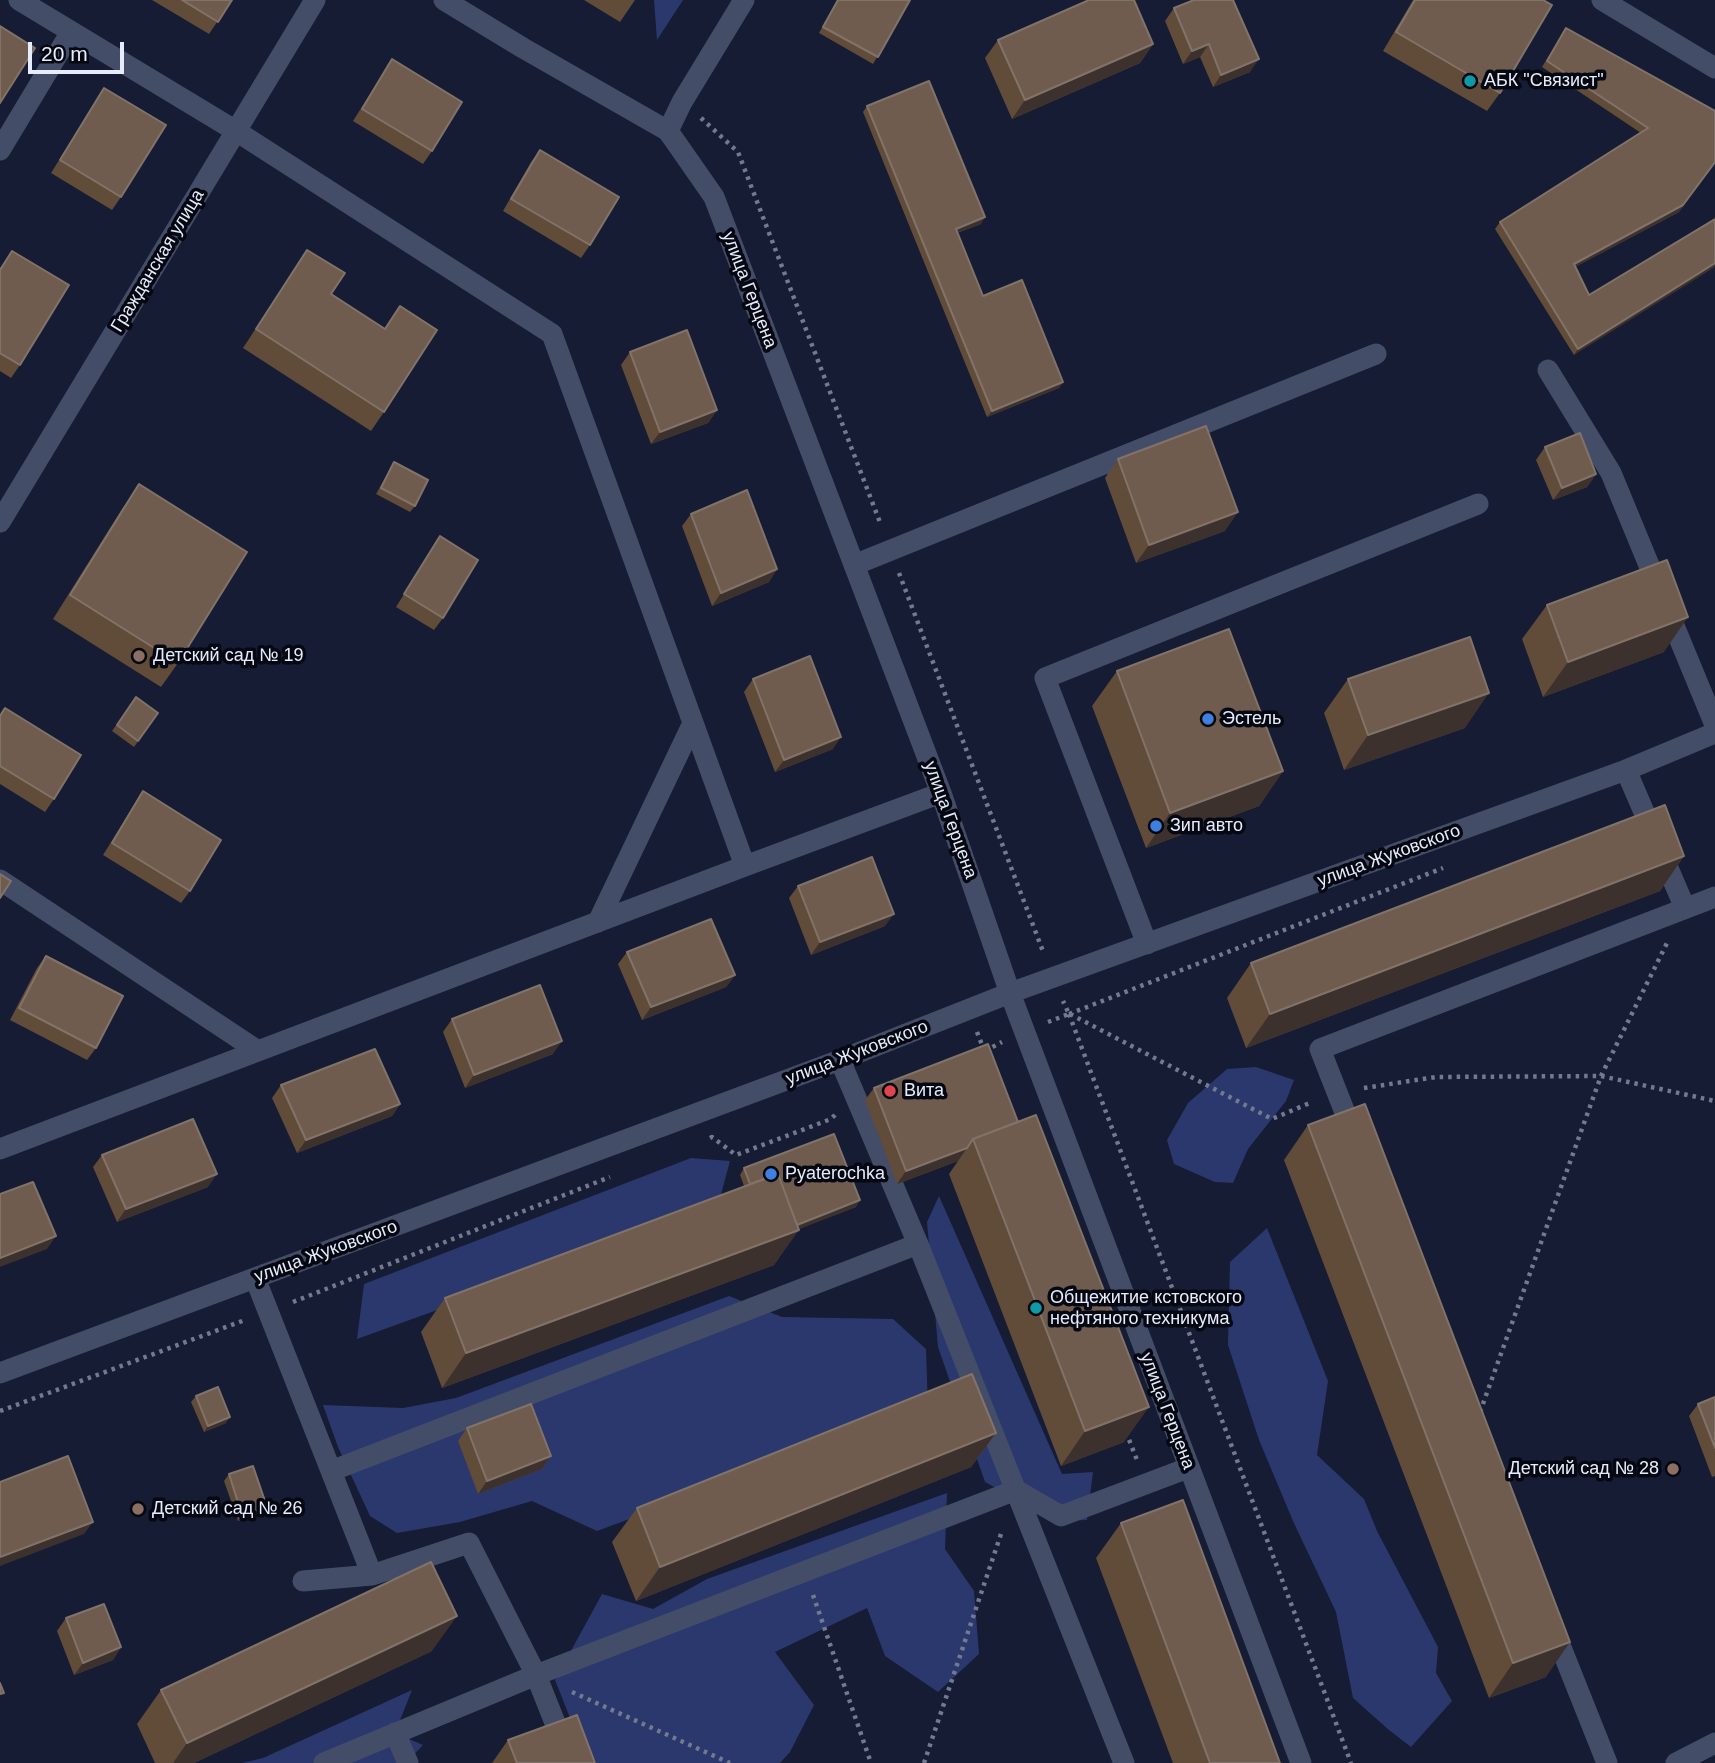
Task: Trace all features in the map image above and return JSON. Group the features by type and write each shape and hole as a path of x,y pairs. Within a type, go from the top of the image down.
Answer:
{"street":[{"path":"19,0 236,131 552,334 745,866"},
{"name":"Гражданская улица","path":"0,522 315,0"},
{"name":"улица Герцена","path":"443,0 668,131 714,197 941,793 1010,993 1301,1763"},
{"path":"668,131 682,102 744,0"},
{"path":"1602,0 1715,68"},
{"path":"0,150 71,32"},
{"path":"854,565 1376,354"},
{"path":"1548,370 1611,473 1715,725"},
{"path":"1147,944 1045,678 1478,504"},
{"path":"598,922 693,723"},
{"name":"улица Жуковского","path":"0,1373 840,1060 1010,993 1626,769 1715,733"},
{"path":"1626,769 1685,908"},
{"path":"0,1149 941,793"},
{"path":"0,880 258,1051"},
{"path":"1362,1154 1320,1049 1715,897"},
{"path":"840,1060 918,1244 1124,1763"},
{"path":"331,1471 918,1244"},
{"path":"255,1278 372,1575"},
{"path":"1016,1490 1061,1516 1188,1468"},
{"path":"324,1763 537,1675 1016,1490"},
{"path":"303,1581 372,1575 469,1543 537,1675 571,1763"},
{"path":"1545,1610 1607,1763"},
{"path":"395,1733 408,1763"},
{"path":"1676,1763 1715,1743"}],"path":[{"path":"1069,1014 1443,868"},
{"path":"1478,1418 1601,1076 1685,908"},
{"path":"969,1010 984,1052"},
{"path":"1069,1014 1272,1119 1337,1091 1436,1077 1601,1076 1715,1101"},
{"path":"1069,1014 1351,1763"},
{"path":"699,1142 712,1137 736,1155 831,1119 856,1097"},
{"path":"0,1411 268,1312 611,1177"},
{"path":"1126,1431 1145,1484"},
{"path":"924,1763 1016,1490"},
{"path":"805,1572 871,1763"},
{"path":"537,1675 730,1763"}],"shaded area":[{"path":"654,0 683,0 657,40"},
{"path":"1256,1067 1294,1080 1286,1101 1248,1149 1233,1183 1215,1182 1174,1164 1167,1140 1188,1103 1227,1069"},
{"path":"691,1158 730,1161 717,1209 357,1339 364,1284"},
{"path":"939,1196 1062,1474 1093,1472 1087,1520 1056,1521 985,1482 938,1347 927,1222"},
{"path":"1267,1228 1328,1381 1317,1455 1364,1499 1377,1531 1438,1647 1436,1673 1452,1701 1411,1747 1353,1698 1336,1612 1259,1440 1228,1345 1230,1262"},
{"path":"729,1296 782,1317 893,1319 926,1349 928,1409 597,1531 532,1501 460,1522 397,1533 370,1516 338,1447 323,1405 403,1408 456,1398"},
{"path":"947,1493 945,1549 974,1591 979,1654 938,1692 885,1656 867,1608 775,1652 814,1705 790,1752 780,1763 588,1763 555,1680 602,1594 653,1609 707,1579"},
{"path":"412,1690 395,1733 423,1745 406,1763 242,1763 263,1758"}],"building":[{"path":"182,0 232,0 218,22"},
{"path":"838,0 910,0 878,57 823,27"},
{"path":"1089,0 1134,0 1153,44 1025,100 998,40"},
{"path":"1194,0 1233,0 1259,59 1221,75 1209,44 1192,51 1174,8"},
{"name":"АБК \"Связист\"","path":"1415,0 1543,0 1552,5 1500,93 1396,32"},
{"path":"0,26 35,48 0,103"},
{"path":"1566,28 1715,111 1715,162 1683,205 1574,264 1589,295 1715,219 1715,263 1578,349 1500,222 1648,128 1547,61"},
{"path":"392,59 462,102 432,151 362,109"},
{"path":"929,81 985,217 956,229 983,296 1022,280 1063,382 992,411 867,106"},
{"path":"104,88 166,125 121,197 60,160"},
{"path":"540,150 619,197 590,245 511,199"},
{"path":"307,250 345,273 331,294 385,329 400,306 437,330 384,412 256,329"},
{"path":"12,251 69,285 20,365 0,353 0,270"},
{"path":"687,330 717,410 660,432 630,352"},
{"path":"1206,426 1238,512 1149,545 1118,459"},
{"path":"1580,433 1596,474 1562,488 1545,447"},
{"path":"394,462 428,480 415,506 381,488"},
{"path":"139,484 247,552 178,663 70,595"},
{"path":"747,490 777,569 721,593 691,514"},
{"path":"440,536 478,560 443,618 404,594"},
{"path":"1667,560 1688,617 1568,662 1547,605"},
{"path":"1229,629 1283,771 1170,813 1117,671"},
{"path":"1470,637 1489,693 1368,735 1348,679"},
{"path":"810,656 841,737 784,760 753,679"},
{"path":"136,697 158,713 138,741 117,725"},
{"path":"5,708 81,755 54,799 0,766 0,716"},
{"path":"143,791 221,840 190,891 112,843"},
{"path":"1665,805 1684,856 1270,1014 1251,963"},
{"path":"872,857 894,914 820,942 798,886"},
{"path":"0,874 11,881 0,898"},
{"path":"711,919 735,975 651,1007 627,952"},
{"path":"46,956 123,996 96,1048 19,1008"},
{"path":"540,985 562,1041 474,1075 452,1019"},
{"path":"988,1044 1018,1122 973,1139 967,1148 906,1171 874,1088"},
{"path":"375,1049 400,1104 306,1140 281,1085"},
{"path":"1365,1104 1570,1642 1513,1663 1308,1125"},
{"path":"1036,1115 1149,1407 1085,1431 973,1139"},
{"path":"193,1119 217,1174 126,1209 102,1155"},
{"path":"834,1134 860,1200 797,1225 778,1174 750,1184 744,1168"},
{"path":"778,1174 799,1230 466,1353 445,1298"},
{"path":"33,1182 56,1236 0,1258 0,1194"},
{"path":"972,1374 996,1433 660,1567 637,1508"},
{"path":"218,1387 230,1417 208,1426 196,1396"},
{"path":"1715,1397 1715,1448 1698,1404"},
{"path":"531,1404 551,1456 487,1481 467,1428"},
{"path":"68,1456 93,1522 0,1557 0,1482"},
{"path":"253,1466 267,1507 242,1515 229,1474"},
{"path":"1183,1500 1280,1763 1210,1763 1121,1523"},
{"path":"431,1562 457,1616 187,1743 161,1690"},
{"path":"104,1604 121,1647 83,1663 66,1618"},
{"path":"577,1715 595,1763 517,1763 508,1740"}],"place":[{"name":"АБК \"Связист\"","path":"1470,81"},
{"name":"Детский сад № 19","path":"139,656"},
{"name":"Эстель","path":"1208,719"},
{"name":"Зип авто","path":"1156,826"},
{"name":"Вита","path":"890,1091"},
{"name":"Pyaterochka","path":"771,1174"},
{"name":"Общежитие кстовского нефтяного техникума","path":"1036,1308"},
{"name":"Детский сад № 28","path":"1673,1469"},
{"name":"Детский сад № 26","path":"138,1509"}]}
